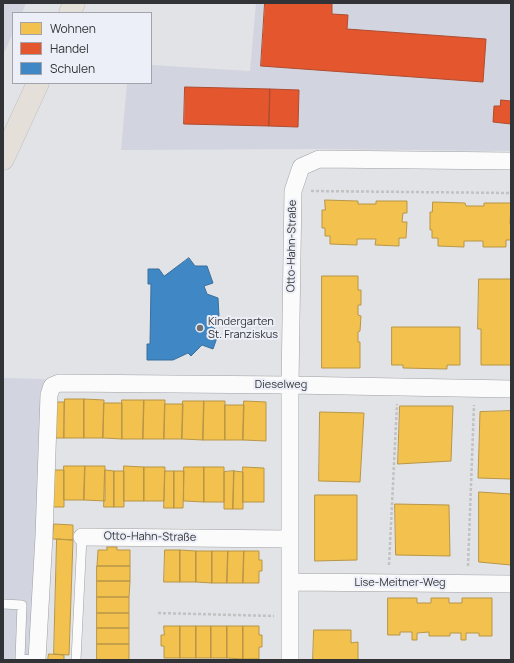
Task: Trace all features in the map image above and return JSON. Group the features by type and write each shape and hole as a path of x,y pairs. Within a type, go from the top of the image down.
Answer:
{"main road":[{"path":"3,159 38,84"}],"street":[{"name":"Otto-Hahn-Straße","path":"290,660 292,191 301,167 319,159 511,161"},
{"name":"Dieselweg","path":"36,660 44,536 48,395 52,386 59,383 511,389"},
{"name":"Otto-Hahn-Straße","path":"82,537 290,539"},
{"name":"Lise-Meitner-Weg","path":"290,582 511,584"}],"lane":[{"path":"76,660 82,537"},
{"path":"3,604 22,604 20,659 36,660"}],"path":[{"path":"292,191 511,194"},
{"path":"468,583 474,408"},
{"path":"388,583 397,413"},
{"path":"158,613 290,616"}],"shaded area":[{"path":"3,3 26,3 22,12 12,12 12,35 3,55"},
{"path":"256,3 511,3 511,151 312,149 121,150 127,84 152,84 152,65 250,71"},
{"path":"3,378 44,379 44,536 37,660 3,660"}],"building: Wohnen":[{"path":"325,200 358,201 358,204 376,204 376,201 407,201 407,213 403,213 402,222 407,222 406,238 399,238 399,246 375,245 376,239 357,239 357,245 330,244 330,236 325,236 325,228 322,228 322,210 325,210"},
{"path":"433,202 465,203 466,206 484,206 484,203 511,203 511,240 506,240 506,247 483,247 483,241 464,241 464,247 438,246 438,238 432,238 432,230 430,230 430,212 432,212"},
{"path":"322,276 358,276 358,290 361,290 361,305 358,305 358,315 361,316 360,331 358,332 358,342 360,342 360,368 322,368"},
{"path":"479,279 511,279 511,365 481,365 481,329 478,329"},
{"path":"392,327 460,327 460,365 447,365 447,369 403,368 403,365 392,365"},
{"path":"65,399 84,399 84,438 64,438"},
{"path":"84,399 104,400 103,438 84,438"},
{"path":"122,400 144,400 143,439 122,439"},
{"path":"144,400 165,400 164,439 143,439"},
{"path":"183,401 204,401 203,440 182,439"},
{"path":"204,401 225,401 225,440 203,440"},
{"path":"244,401 266,402 266,441 243,440"},
{"path":"55,402 64,402 64,438 55,438"},
{"path":"104,403 122,403 122,439 103,438"},
{"path":"165,404 183,404 182,439 164,439"},
{"path":"225,405 244,405 243,440 225,440"},
{"path":"400,406 453,406 451,461 398,464"},
{"path":"511,411 511,479 478,478 480,412"},
{"path":"320,412 364,413 360,482 319,481"},
{"path":"64,466 85,466 84,500 64,500"},
{"path":"85,466 105,466 105,501 84,500"},
{"path":"124,466 144,467 144,501 124,501"},
{"path":"144,467 165,467 164,501 144,501"},
{"path":"184,467 204,467 204,502 184,501"},
{"path":"204,467 224,467 224,502 204,502"},
{"path":"243,467 264,468 264,502 243,502"},
{"path":"54,470 64,470 64,507 53,507"},
{"path":"105,470 114,471 114,507 104,507"},
{"path":"114,471 124,471 124,507 114,507"},
{"path":"165,471 174,471 174,508 164,508"},
{"path":"174,471 184,471 183,508 174,508"},
{"path":"234,471 243,472 243,509 233,509"},
{"path":"234,471 233,509 224,509 224,472"},
{"path":"479,492 511,494 511,565 479,562"},
{"path":"315,495 357,495 357,560 315,561"},
{"path":"395,504 449,505 450,556 396,555"},
{"path":"54,524 73,525 73,540 53,539"},
{"path":"57,539 73,540 69,655 54,654"},
{"path":"107,547 117,547 117,550 130,550 130,566 97,566 98,550 107,550"},
{"path":"165,550 180,550 180,582 164,582"},
{"path":"180,550 196,551 196,582 180,582"},
{"path":"196,551 212,551 212,583 196,582"},
{"path":"212,551 228,551 227,583 212,583"},
{"path":"228,551 244,551 243,583 227,583"},
{"path":"244,551 259,551 259,560 262,560 262,571 259,571 259,583 243,583"},
{"path":"97,566 130,566 130,581 97,581"},
{"path":"97,581 130,581 129,597 97,597"},
{"path":"97,597 129,597 129,613 97,613"},
{"path":"388,598 417,598 417,603 431,603 431,598 449,598 449,603 462,603 462,598 492,598 492,636 479,636 479,633 466,633 466,640 461,640 461,633 450,633 450,636 429,636 429,632 417,633 417,640 412,640 412,632 400,632 400,635 388,635"},
{"path":"97,613 129,613 129,628 97,628"},
{"path":"164,626 180,626 180,658 164,658 164,646 161,646 161,635 164,635"},
{"path":"180,626 196,626 196,658 180,658"},
{"path":"196,626 211,626 211,658 196,658"},
{"path":"211,626 227,626 227,658 211,658"},
{"path":"227,626 243,626 243,659 227,658"},
{"path":"243,626 259,626 259,635 262,635 262,647 259,647 259,659 243,659"},
{"path":"97,628 129,628 129,644 97,644"},
{"path":"314,630 351,630 351,643 358,642 358,660 313,660"},
{"path":"97,644 129,644 129,660 97,660"},
{"path":"49,654 64,655 64,660 48,660"}],"building: Handel":[{"path":"265,3 332,3 332,14 348,15 347,29 486,39 483,82 261,66"},
{"path":"185,87 270,89 269,126 184,124"},
{"path":"270,89 299,90 298,127 269,126"},
{"path":"501,100 511,101 511,124 493,122 494,106 500,106"}],"building: Schulen":[{"path":"189,258 195,266 207,266 213,283 204,286 207,294 218,298 219,316 210,316 210,325 219,332 213,349 202,345 191,356 188,353 173,360 147,360 147,344 150,344 151,284 148,284 148,269 159,269 164,276"}],"place":[{"name":"Kindergarten St. Franziskus","path":"200,328"}]}
